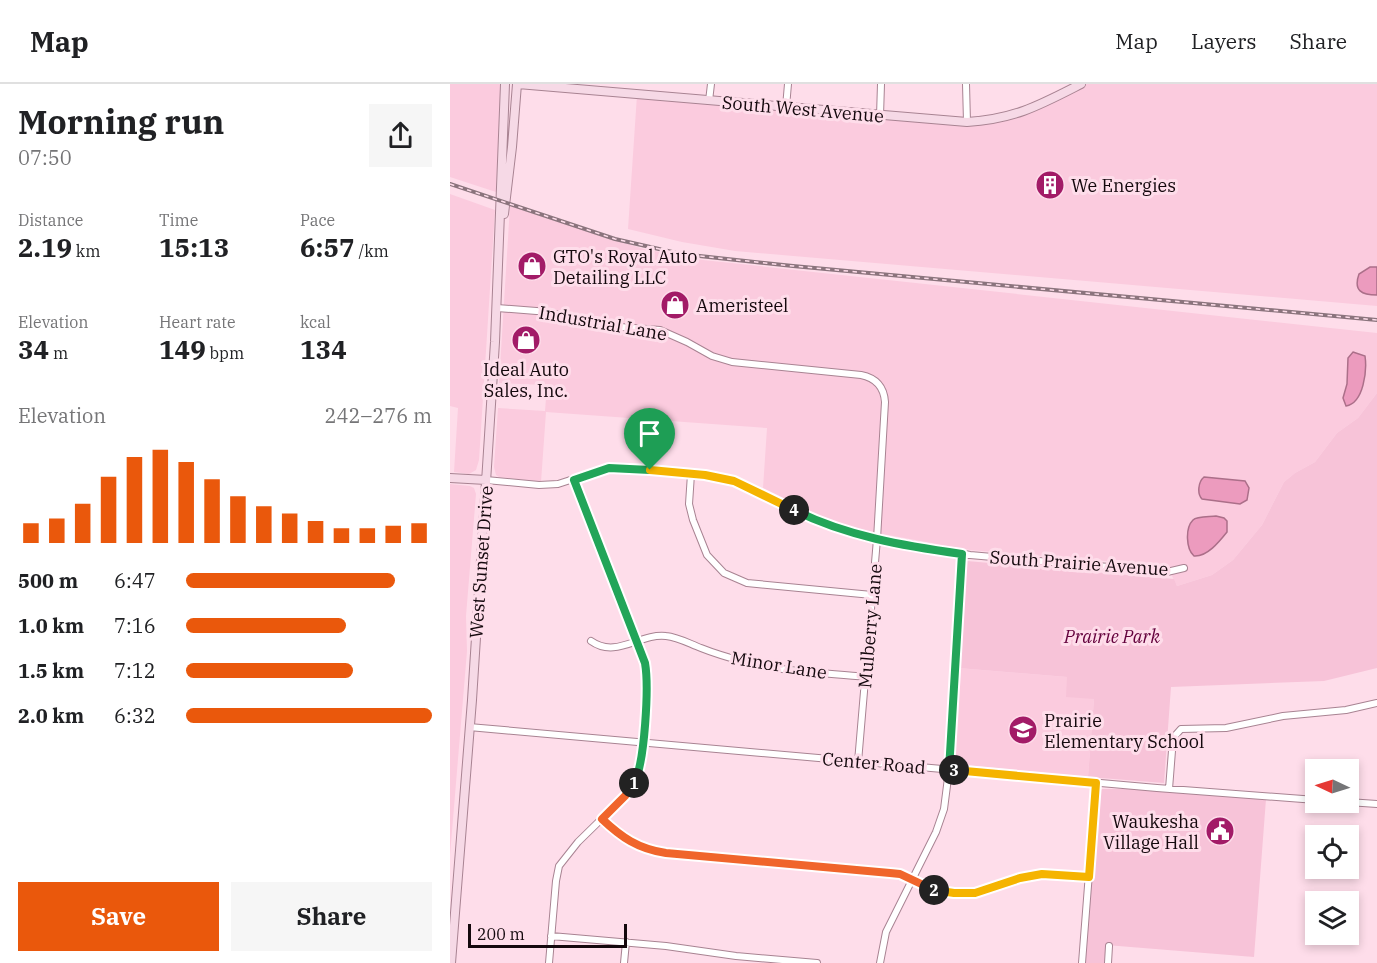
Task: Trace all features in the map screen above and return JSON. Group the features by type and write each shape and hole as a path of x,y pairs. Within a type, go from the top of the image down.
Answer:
{"main road":[{"name":"West Sunset Drive","path":"450,914 470,727 497,308 505,84"},
{"name":"West Sunset Drive","path":"501,226 508,185 517,84"},
{"name":"South West Avenue","path":"517,84 967,122 1018,114 1048,102 1081,84"},
{"name":"South Prairie Avenue","path":"450,478 486,480"},
{"name":"West Sunset Drive","path":"451,963 452,898"}],"street":[{"path":"635,94 636,84"},
{"path":"709,101 711,84"},
{"path":"786,107 788,84"},
{"path":"880,116 881,84"},
{"path":"966,84 967,122"},
{"name":"Industrial Lane","path":"497,308 549,312 594,325 660,330 720,359 861,375 879,384"},
{"name":"Mulberry Lane","path":"858,762 877,539 885,402 884,392 879,384"},
{"name":"South Prairie Avenue","path":"486,480 539,485 558,484 616,467 691,474 734,481 828,526 877,539 962,554 1167,572 1184,568"},
{"path":"691,474 688,496 693,520 707,555 724,573 747,583 872,595"},
{"path":"549,963 559,866 570,850 625,796 640,770 647,678 645,663 637,641 574,480"},
{"path":"880,963 886,932 941,819 946,796 962,554"},
{"name":"Minor Lane","path":"591,641 608,649 661,636 672,637 710,652 757,665 865,676"},
{"path":"1169,789 1172,740 1174,734 1181,729 1226,728 1283,716 1346,710 1377,704"},
{"name":"Center Road","path":"470,727 1096,783 1305,799"},
{"path":"1082,963 1096,783"},
{"path":"1359,803 1377,804"},
{"path":"602,819 625,839 638,846 656,851 890,873 934,890 959,894 984,891 1020,878 1042,874 1089,877"},
{"path":"551,936 817,963"},
{"path":"624,963 626,942"},
{"path":"1108,963 1109,946"}],"shaded area":[{"path":"450,84 501,84 496,192 450,177"},
{"path":"1082,84 1377,84 1377,306 735,251 682,242 628,229 637,95 986,121"},
{"path":"450,194 495,210 479,460 476,470 469,474 454,472 458,408 450,406"},
{"path":"510,206 644,249 703,260 1377,333 1377,393 1358,418 1337,433 1315,462 1284,482 1262,525 1233,560 1212,575 1177,586 1167,566 970,550 866,531 831,521 763,488 767,428 546,412 541,482 499,477 494,467 498,408 545,411 547,385 499,383"},
{"path":"1370,267 1377,267 1377,295 1363,293 1357,284 1359,274"},
{"path":"1353,352 1365,356 1365,377 1357,399 1346,406 1343,398 1347,384 1348,358"},
{"path":"1204,477 1245,481 1249,488 1247,500 1240,504 1202,499 1199,488"},
{"path":"450,484 470,486 474,488 476,494 466,616 467,651 450,855"},
{"path":"1216,516 1227,521 1227,532 1204,554 1194,556 1188,544 1190,524 1197,518"},
{"name":"Prairie Elementary School","path":"958,668 1067,677 1094,699 1088,777 955,764 953,760"}],"green space":[{"name":"Prairie Park","path":"1377,393 1377,668 1324,681 1171,687 1164,783 1088,777 1094,699 1066,697 1067,677 958,668 964,565 967,561 1174,579 1177,586 1212,575 1233,560 1262,525 1284,482 1315,462 1337,433 1358,418"},
{"path":"1102,789 1132,789 1266,799 1254,957 1106,945 1104,963 1085,963 1098,793"}],"railway":[{"path":"450,184 615,239 681,254 1377,320"}],"place":[{"name":"We Energies","path":"1050,185"},
{"name":"GTO's Royal Auto Detailing LLC","path":"532,266"},
{"name":"Ameristeel","path":"675,305"},
{"name":"Ideal Auto Sales, Inc.","path":"526,340"},
{"name":"Prairie Elementary School","path":"1023,730"},
{"name":"Waukesha Village Hall","path":"1220,831"}],"route":[{"path":"616,467 650,470 705,475 734,481 809,518 840,530 962,554 949,770 1096,783 1089,877 1031,875 975,893 942,892 921,885 900,874 656,851 638,846 617,833 602,819 625,796 640,770 647,678 641,650 574,480 616,467"}]}
